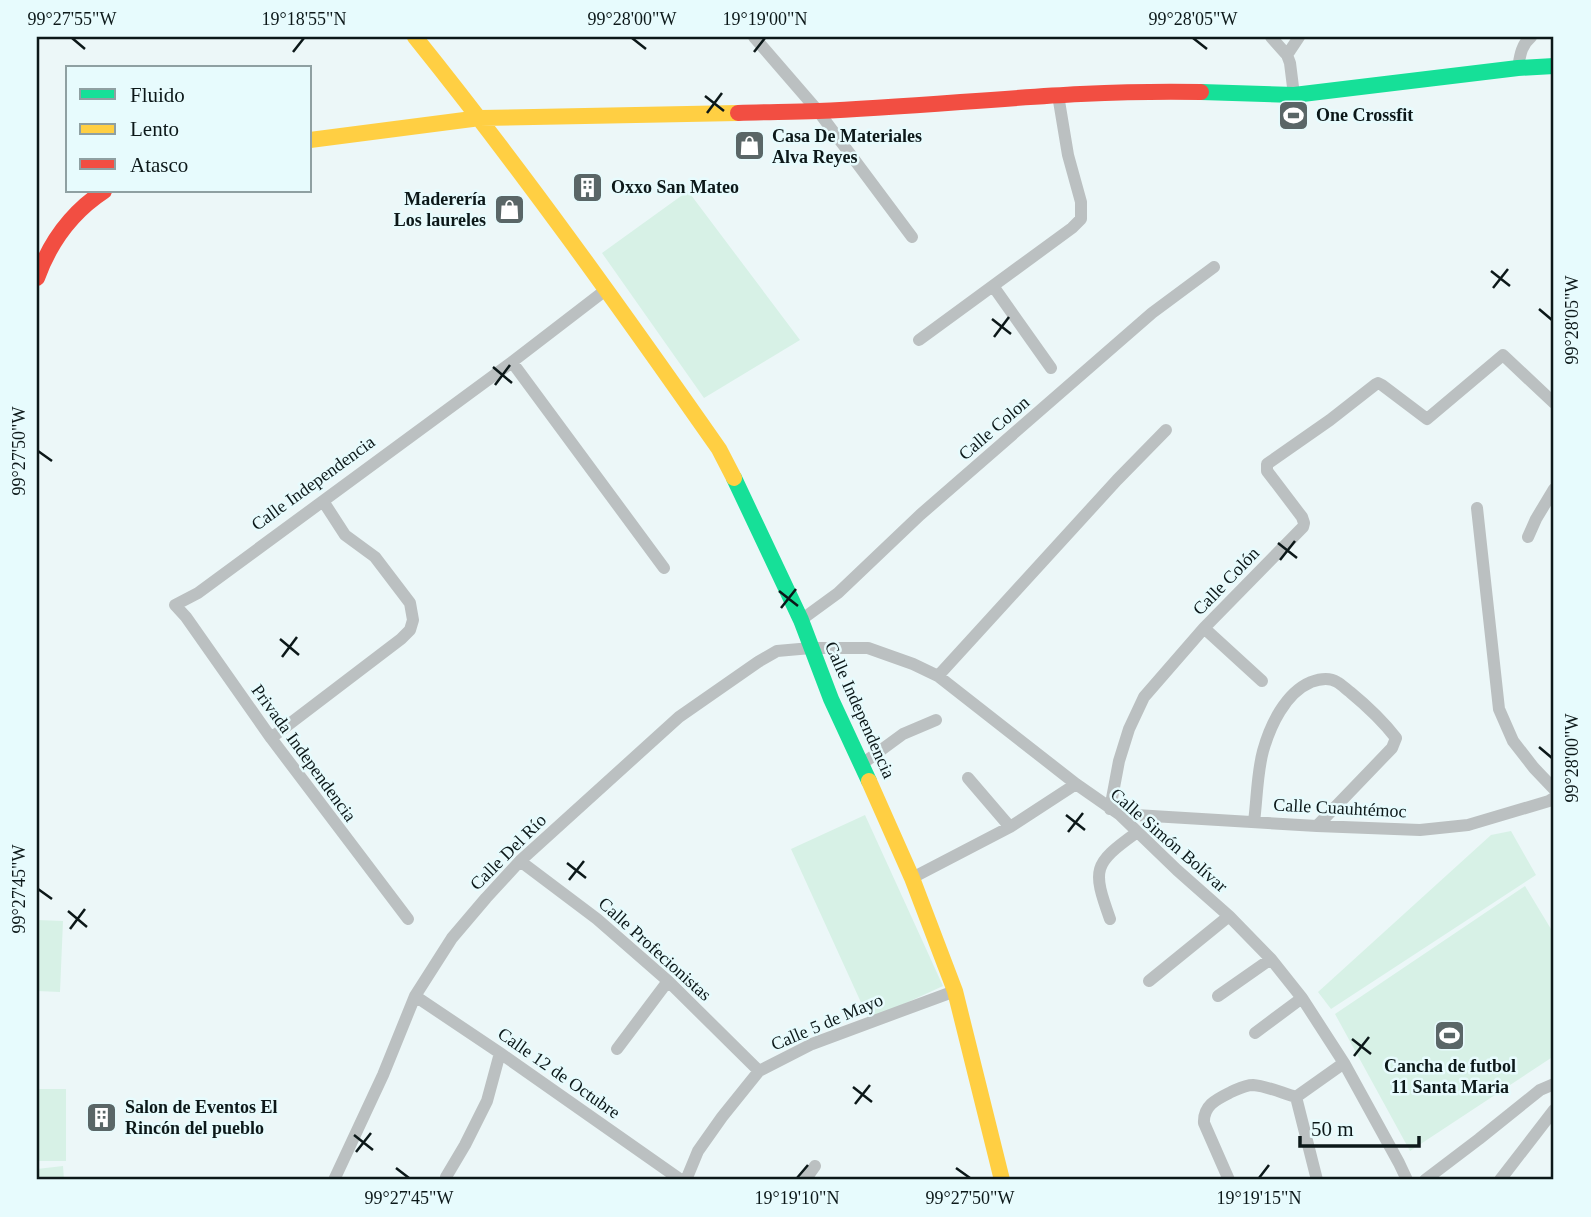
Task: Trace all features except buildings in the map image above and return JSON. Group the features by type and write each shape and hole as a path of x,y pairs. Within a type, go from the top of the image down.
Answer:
{"main road":[{"name":"Calle Independencia","path":"415,37 480,118 607,289 719,449 801,620 831,699 912,878 955,991 1002,1180"},
{"path":"312,139 480,118 818,111 1058,94 1156,91 1294,95 1554,66"},
{"path":"37,278 62,230 79,210 103,192"}],"street":[{"path":"754,37 818,111 912,236"},
{"path":"1270,37 1287,55 1294,95"},
{"path":"1287,55 1299,37"},
{"path":"1518,68 1521,50 1531,37"},
{"path":"919,340 1081,219 1081,202 1068,155 1058,94"},
{"name":"Calle Colon","path":"801,620 838,593 920,515 1152,313 1214,267"},
{"path":"993,286 1051,368"},
{"name":"Calle Independencia","path":"175,605 198,593 607,289"},
{"name":"Calle Colón","path":"1114,812 1119,761 1129,729 1144,697 1204,628 1303,527 1302,517 1267,471 1267,464 1376,384 1382,385 1427,419 1503,355 1554,403"},
{"path":"512,362 664,568"},
{"path":"938,676 1166,430"},
{"path":"1528,537 1554,489"},
{"path":"271,738 401,639 410,630 413,621 410,603 396,584 375,557 345,535 323,501"},
{"path":"1477,508 1499,709 1513,741 1553,799"},
{"name":"Privada Independencia","path":"175,605 271,738 408,919"},
{"path":"1204,628 1262,681"},
{"name":"Calle Simón Bolívar","path":"811,648 867,648 938,676 1114,812 1271,959 1301,998 1344,1063 1406,1180"},
{"name":"Calle Del Río","path":"334,1180 383,1075 415,996 452,939 486,898 520,862 679,717 777,651 811,648"},
{"path":"1254,822 1263,752 1275,721 1291,696 1302,686 1319,679 1329,679 1336,681 1382,719 1396,738 1392,748 1317,826"},
{"path":"862,764 903,734 936,720"},
{"path":"968,778 1010,827"},
{"path":"912,878 1010,827 1076,784"},
{"name":"Calle Cuauhtémoc","path":"1114,812 1420,830 1468,825 1553,799"},
{"path":"1110,919 1100,890 1100,866 1109,854 1136,833"},
{"name":"Calle Profecionistas","path":"520,862 597,919 668,981 759,1071"},
{"path":"1149,981 1228,916"},
{"path":"1218,996 1271,959"},
{"path":"617,1049 668,981"},
{"name":"Calle 5 de Mayo","path":"684,1180 698,1151 759,1071 812,1044 955,991"},
{"name":"Calle 12 de Octubre","path":"415,996 684,1180"},
{"path":"1255,1033 1301,998"},
{"path":"446,1177 487,1101 500,1053"},
{"path":"1296,1097 1344,1063"},
{"path":"1425,1180 1540,1090 1554,1084"},
{"path":"1230,1180 1204,1123 1205,1113 1214,1100 1245,1085 1296,1097"},
{"path":"1296,1097 1317,1180"},
{"path":"1500,1180 1554,1110"},
{"path":"805,1180 816,1167"}],"green space":[{"path":"688,191 800,340 704,398 602,253"},
{"path":"865,815 943,986 869,1020 791,849"},
{"path":"1511,831 1536,875 1331,1009 1318,992 1491,835"},
{"name":"Cancha de futbol 11 Santa Maria","path":"1525,886 1554,934 1554,1056 1410,1151 1335,1014"},
{"path":"37,920 63,921 60,992 37,991"},
{"path":"37,1089 66,1089 66,1161 37,1161"},
{"path":"63,1166 64,1180 37,1180 37,1169"}],"traffic: fast":[{"path":"1201,92 1294,95 1554,66"},
{"path":"734,478 801,620 831,699 869,781"}],"traffic: slow":[{"path":"415,37 608,292 719,449 734,478"},
{"path":"312,140 480,118 738,113"},
{"path":"869,781 912,878 955,991 1002,1180"}],"traffic: jam":[{"path":"738,113 866,109 1105,93 1201,92"},
{"path":"37,278 48,252 63,229 82,208 102,192"}],"place":[{"name":"One Crossfit","path":"1293,115"},
{"name":"Casa De Materiales Alva Reyes","path":"749,146"},
{"name":"Oxxo San Mateo","path":"588,187"},
{"name":"Maderería Los laureles","path":"509,209"},
{"name":"Cancha de futbol 11 Santa Maria","path":"1450,1035"},
{"name":"Salon de Eventos El Rincón del pueblo","path":"102,1117"}]}
